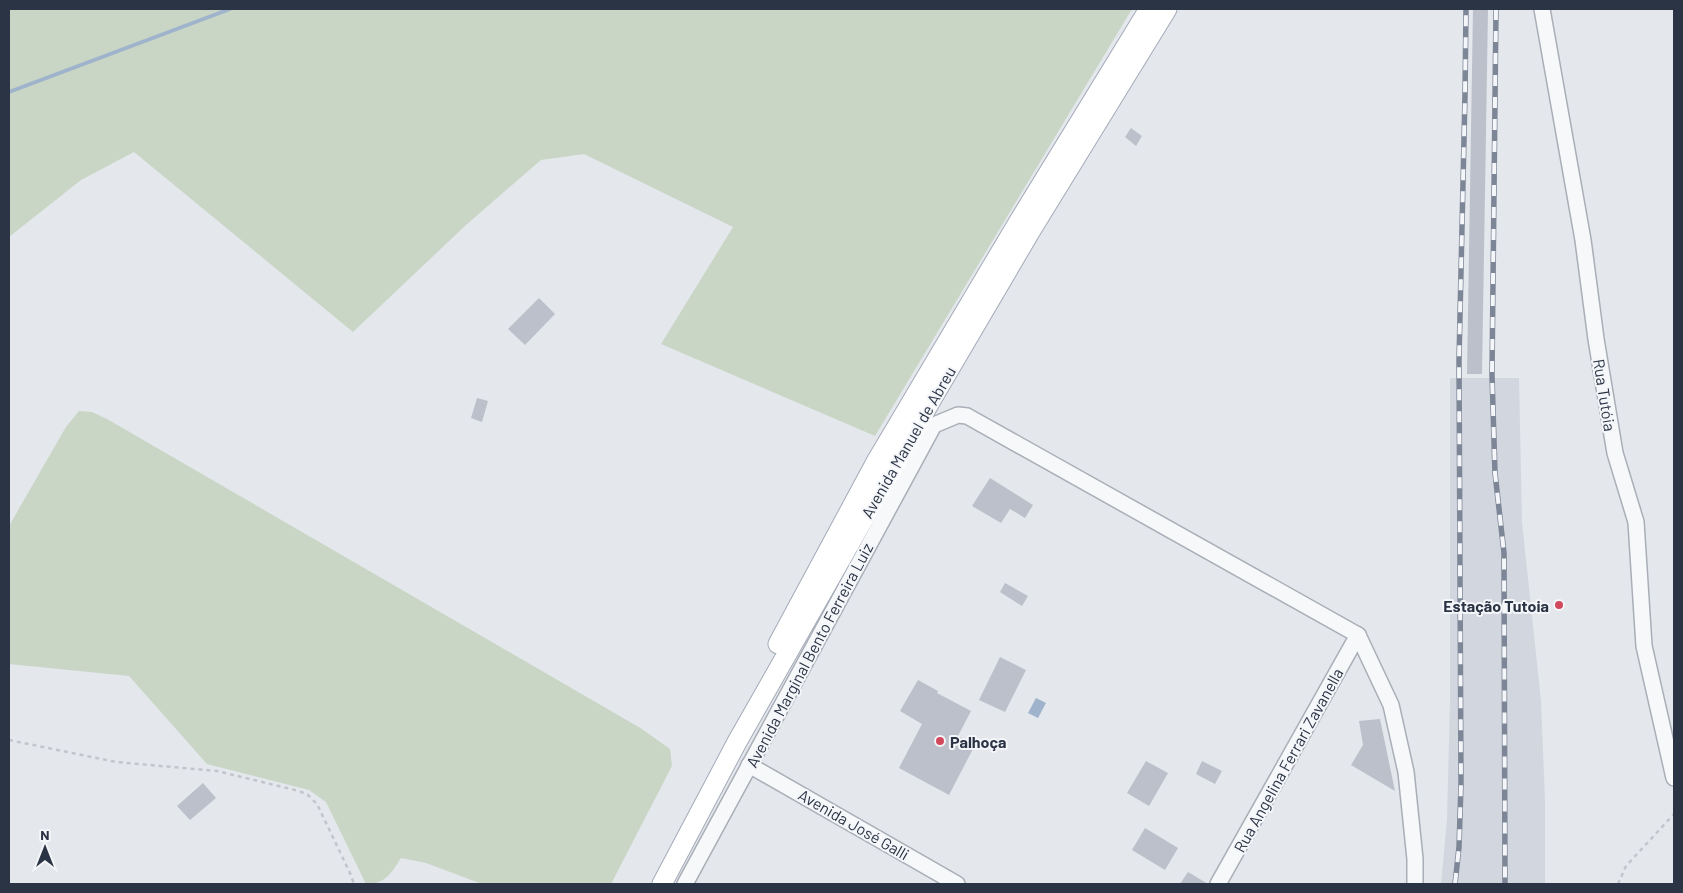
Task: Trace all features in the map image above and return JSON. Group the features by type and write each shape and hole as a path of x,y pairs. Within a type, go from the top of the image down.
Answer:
{"main road":[{"name":"Avenida Manuel de Abreu","path":"648,884 877,460 1019,221 1149,9"},
{"name":"Avenida Manuel de Abreu","path":"662,884 737,742 933,397 1030,232 1168,9"}],"street":[{"name":"Rua Tutóia","path":"1542,9 1583,240 1596,339 1615,453 1636,522 1644,646 1674,778"},
{"name":"Avenida Marginal Bento Ferreira Luiz","path":"685,884 934,425 958,415 968,416 1358,636"},
{"name":"Rua Angelina Ferrari Zavanella","path":"1218,884 1358,636"},
{"path":"1358,636 1391,705 1406,772 1415,859 1415,884"},
{"name":"Avenida José Galli","path":"750,765 957,884"}],"path":[{"path":"9,740 116,762 217,771 299,791 308,795 317,804 354,884"},
{"path":"1618,884 1626,866 1674,814"}],"shaded area":[{"path":"1450,378 1519,378 1522,522 1541,701 1545,801 1545,884 1441,884 1447,819 1450,702"}],"green space":[{"path":"9,9 1132,9 875,436 661,344 733,227 584,154 541,160 466,225 353,332 134,152 81,180 9,237"},
{"path":"79,411 92,412 107,419 642,729 670,749 672,766 611,884 482,884 426,863 401,858 391,873 383,880 366,884 326,802 309,790 207,764 129,676 9,664 9,526 66,427"}],"water":[{"path":"1036,698 1046,703 1038,718 1028,713"}],"building":[{"path":"1473,9 1488,9 1482,374 1467,374"},
{"path":"1131,128 1142,136 1136,146 1125,137"},
{"path":"539,298 555,314 525,345 508,329"},
{"path":"477,398 488,401 482,422 471,418"},
{"path":"990,478 1033,505 1025,518 1010,509 1001,523 972,506"},
{"path":"1005,583 1028,596 1022,606 1000,592"},
{"path":"1000,657 1026,670 1005,712 979,700"},
{"name":"Palhoça","path":"918,680 938,691 937,693 971,711 958,736 975,745 949,795 899,768 922,724 900,711"},
{"path":"1380,719 1395,791 1351,765 1363,745 1359,721"},
{"path":"1146,761 1168,773 1149,806 1127,793"},
{"path":"1202,761 1222,771 1215,784 1196,774"},
{"path":"203,783 216,798 190,820 177,806"},
{"path":"1145,828 1178,848 1165,870 1132,850"},
{"path":"1188,872 1208,884 1180,884"}],"waterway":[{"path":"9,92 230,9"}],"railway":[{"path":"1455,884 1459,847 1461,785 1459,360 1466,9"},
{"path":"1496,9 1492,375 1495,473 1504,553 1505,884"}],"place":[{"name":"Estação Tutoia","path":"1559,605"},
{"name":"Palhoça","path":"940,741"}]}
